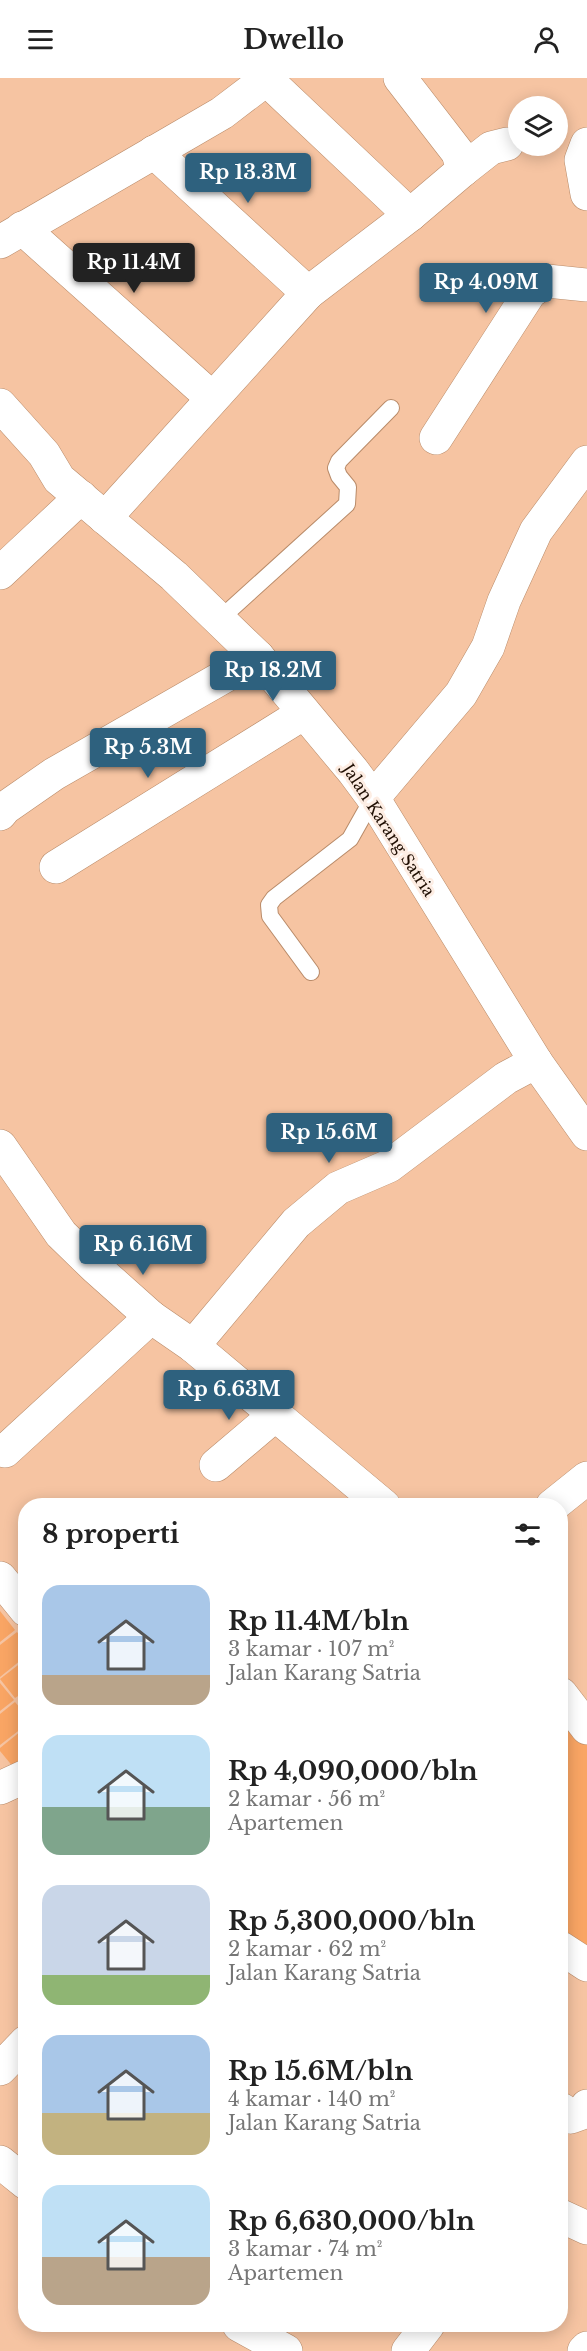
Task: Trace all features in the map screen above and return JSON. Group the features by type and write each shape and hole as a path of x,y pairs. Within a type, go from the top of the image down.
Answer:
{"street":[{"path":"212,398 11,235 222,112 266,78 410,215"},
{"path":"400,78 458,153 463,170"},
{"path":"105,518 308,293 410,215 491,148 507,144"},
{"path":"587,144 581,160 587,194"},
{"path":"154,152 308,293"},
{"path":"436,438 530,292 547,281 587,285"},
{"name":"Jalan Karang Satria","path":"0,405 44,454 59,479 174,576 258,657 353,771 373,798 536,1062 587,1134"},
{"path":"373,798 461,694 488,647 504,601 536,531 587,462"},
{"path":"0,573 81,497"},
{"path":"0,814 5,808 54,774 258,657"},
{"path":"56,867 304,713"},
{"path":"193,1346 296,1223 338,1188 388,1166 506,1078 536,1062"},
{"path":"0,1146 61,1234 95,1267 151,1317 193,1346 374,1498"},
{"path":"5,1451 151,1317"},
{"path":"216,1465 274,1416"},
{"path":"562,1498 587,1478"},
{"path":"0,1578 18,1600"},
{"path":"568,1703 587,1728"},
{"path":"0,1788 18,1780"},
{"path":"568,1953 587,1965"},
{"path":"0,2069 18,2050"},
{"path":"568,2115 571,2117 582,2113 587,2106"},
{"path":"0,2162 18,2177"},
{"path":"568,2219 587,2228"},
{"path":"258,2332 286,2351"},
{"path":"408,2351 423,2332"},
{"path":"584,2351 587,2348"}],"lane":[{"path":"220,619 347,504 348,487 336,468 339,461 391,408"},
{"path":"311,972 270,916 269,905 274,898 350,839 373,798"}],"building":[{"path":"0,1611 15,1630 0,1642"},
{"path":"18,1633 18,1662 0,1677 0,1645"},
{"path":"18,1665 18,1696 15,1698 0,1679"},
{"path":"0,1683 14,1700 0,1711"},
{"path":"15,1702 18,1706 18,1731 0,1745 0,1714"},
{"path":"568,1703 587,1728 587,1965 568,1953"},
{"path":"18,1733 18,1765 14,1768 0,1748"}]}
